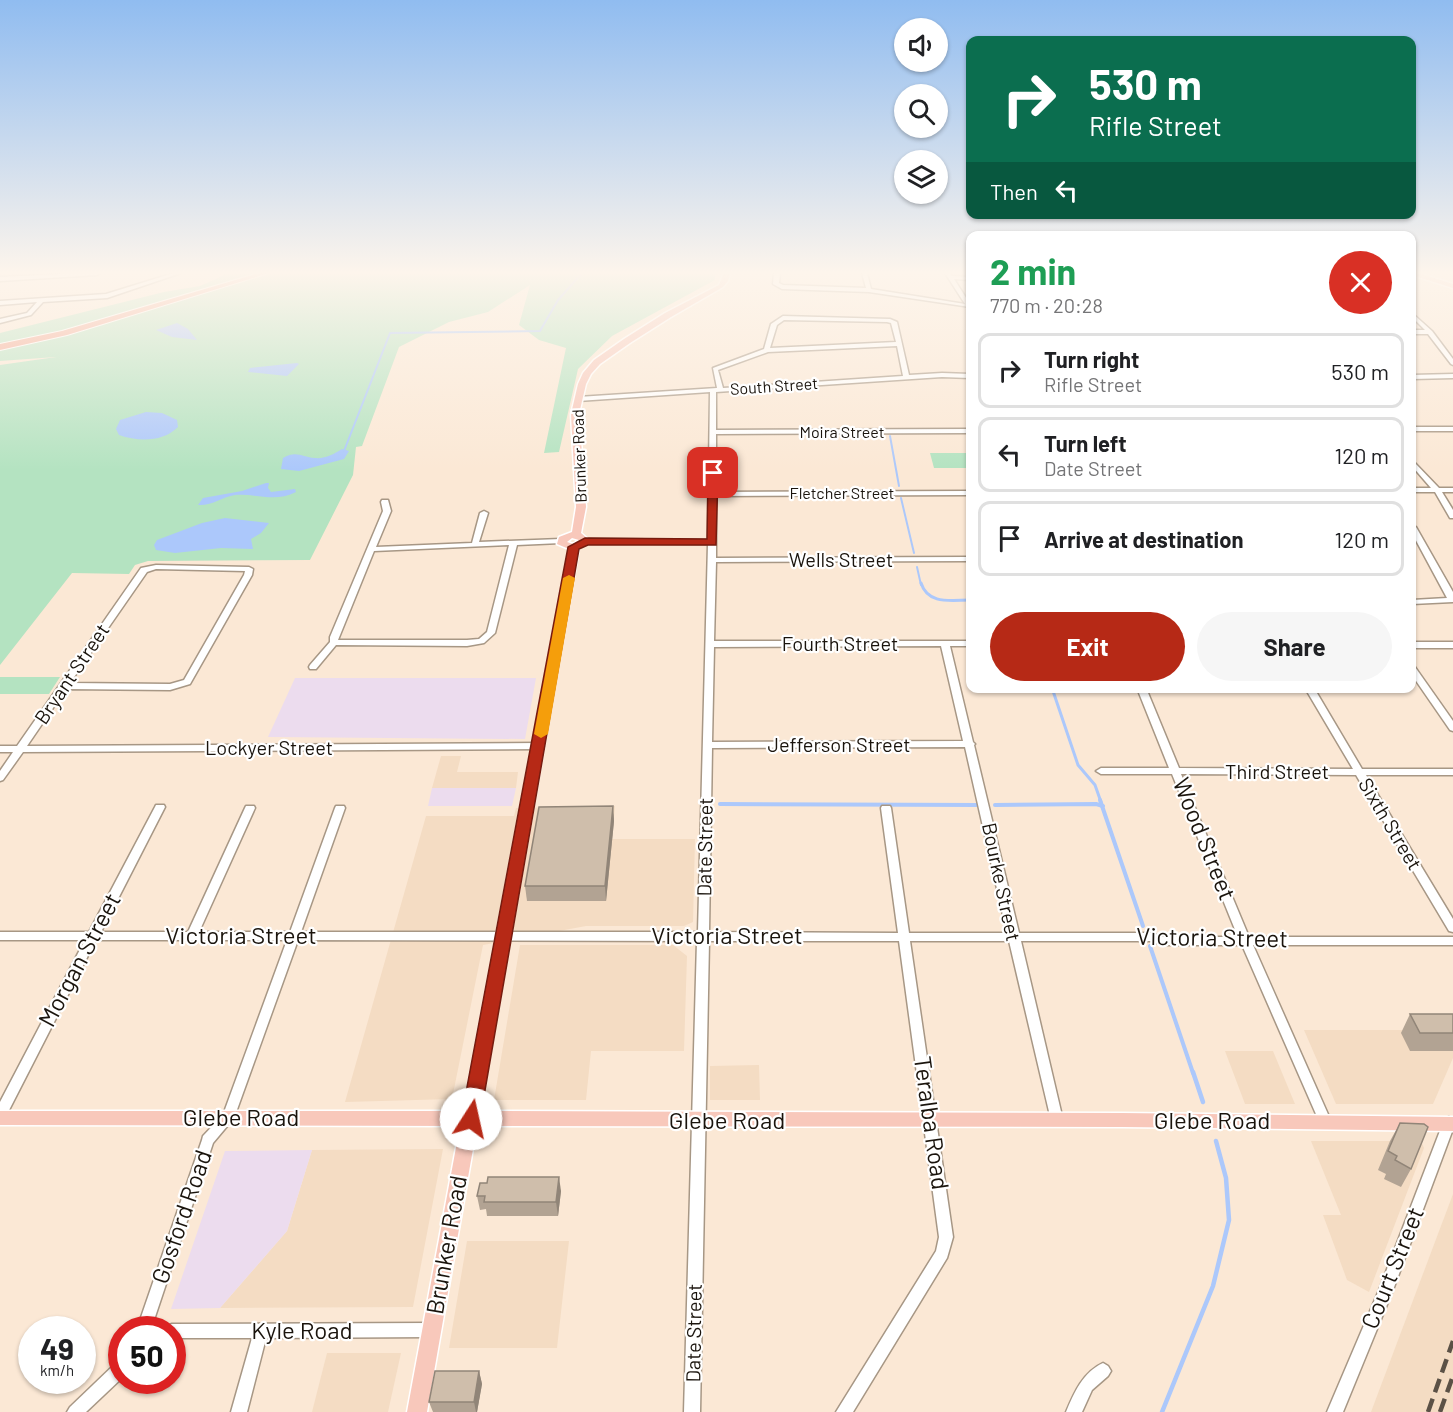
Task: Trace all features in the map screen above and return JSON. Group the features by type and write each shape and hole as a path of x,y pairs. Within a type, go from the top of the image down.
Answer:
{"highway":[{"path":"0,347 37,339"}],"main road":[{"name":"Brunker Road","path":"417,1412 581,507 575,414 578,399 587,373 597,363 632,339"},
{"path":"561,542 565,546 575,541 582,545 585,541"},
{"name":"Glebe Road","path":"0,1116 931,1122 1452,1121"}],"street":[{"path":"767,350 770,339"},
{"path":"897,339 907,378"},
{"path":"1435,339 1453,363"},
{"path":"722,390 715,369 767,350 898,344"},
{"name":"South Street","path":"578,399 966,376"},
{"path":"1416,377 1453,376"},
{"name":"Date Street","path":"692,1412 712,560 713,390"},
{"path":"1416,429 1453,429"},
{"name":"Moira Street","path":"713,432 966,431"},
{"path":"1416,467 1437,490 1453,516"},
{"path":"1416,490 1453,490"},
{"name":"Fletcher Street","path":"712,494 966,493"},
{"path":"313,667 334,642 333,637 387,511 385,502"},
{"path":"474,544 484,513"},
{"path":"1416,534 1451,596 1451,600 1416,602"},
{"path":"585,541 712,542"},
{"path":"334,642 466,643 487,638 491,633 514,542"},
{"path":"372,549 561,542"},
{"name":"Wells Street","path":"712,560 966,559"},
{"name":"Bryant Street","path":"0,778 144,570 156,567 249,569 248,575 190,679 183,685 170,687 65,686"},
{"name":"Bourke Street","path":"945,643 1057,1120"},
{"name":"Fourth Street","path":"710,644 966,643"},
{"path":"1416,645 1453,645"},
{"path":"1416,675 1453,728"},
{"name":"Wood Street","path":"1143,693 1245,940 1325,1121"},
{"name":"Sixth Street","path":"1312,693 1453,928"},
{"name":"Jefferson Street","path":"707,745 970,744"},
{"name":"Lockyer Street","path":"0,749 539,746"},
{"name":"Third Street","path":"1101,771 1453,772"},
{"name":"Morgan Street","path":"0,1116 160,807"},
{"path":"192,935 250,808"},
{"name":"Gosford Road","path":"148,1316 208,1140 228,1118 340,808"},
{"name":"Teralba Road","path":"844,1412 942,1253 946,1237 886,808"},
{"name":"Victoria Street","path":"0,936 1013,936 1152,937 1162,941 1453,941"},
{"name":"Court Street","path":"1335,1412 1386,1290 1452,1121"},
{"name":"Kyle Road","path":"186,1331 432,1330"},
{"path":"239,1412 261,1331"},
{"path":"1074,1412 1087,1385 1103,1371"},
{"path":"75,1412 108,1380"}],"shaded area":[{"path":"295,678 536,678 525,739 268,737"},
{"path":"441,756 461,756 457,772 518,772 516,788 432,788"},
{"path":"432,788 516,788 512,806 428,806"},
{"path":"615,806 612,839 695,839 693,922 684,926 586,926 483,945 452,1099 345,1102 426,816 514,816 516,808"},
{"path":"520,945 673,945 687,956 684,1051 591,1051 586,1100 494,1100"},
{"path":"1304,1030 1453,1030 1453,1058 1433,1104 1336,1104"},
{"path":"1225,1051 1273,1051 1295,1104 1245,1104"},
{"path":"759,1065 760,1100 710,1100 710,1066"},
{"path":"1311,1141 1421,1141 1424,1148 1369,1292 1347,1280 1323,1215 1341,1215"},
{"path":"443,1149 413,1307 220,1308 287,1231 312,1150"},
{"path":"312,1150 287,1231 220,1308 171,1309 225,1151"},
{"path":"1453,1194 1453,1412 1371,1412"},
{"path":"467,1241 569,1241 557,1348 449,1348"},
{"path":"327,1353 401,1353 388,1412 312,1412"}],"green space":[{"path":"0,339 415,339 399,347 362,446 356,447 353,475 310,560 148,561 135,565 129,574 72,573 0,665 0,365 56,357 0,361"},
{"path":"538,339 609,339 578,369 559,452 544,453 566,348"},
{"path":"930,453 966,453 966,468 934,468"},
{"path":"0,677 60,677 49,694 0,694"}],"water":[{"path":"299,364 287,376 248,372 250,368"},
{"path":"146,412 162,413 177,420 178,427 158,438 143,440 119,435 116,429 120,420"},
{"path":"342,449 349,451 344,459 299,471 281,469 283,458 288,456 295,454 322,458"},
{"path":"269,483 268,488 271,492 295,489 296,492 280,497 235,495 198,505 203,498 242,491"},
{"path":"225,518 269,523 261,533 251,539 253,549 221,548 175,553 156,550 154,545 157,540 202,523"}],"building":[{"path":"613,806 605,886 525,886 539,807"},
{"path":"1410,1014 1453,1014 1453,1033 1420,1033"},
{"path":"1400,1123 1424,1124 1428,1127 1411,1169 1395,1160 1397,1156 1388,1151"},
{"path":"488,1177 559,1177 556,1202 484,1202 485,1196 477,1196 480,1183 487,1183"},
{"path":"435,1371 479,1371 474,1402 429,1402"}],"waterway":[{"path":"344,451 388,339"},
{"path":"890,436 899,486"},
{"path":"901,498 914,553"},
{"path":"917,567 921,585"},
{"path":"921,583 924,590 935,598 966,600"},
{"path":"1054,693 1078,765 1095,785 1101,802"},
{"path":"1100,800 1102,806"},
{"path":"720,804 978,805"},
{"path":"995,805 1102,806"},
{"path":"1102,806 1143,926"},
{"path":"1150,946 1193,1073"},
{"path":"1193,1072 1203,1102"},
{"path":"1162,1412 1213,1286 1229,1220 1226,1178 1216,1141"}],"railway":[{"path":"1428,1412 1453,1341"},
{"path":"1440,1412 1453,1376"}],"slow traffic":[{"path":"541,734 569,578"}],"route":[{"path":"471,1119 574,547 582,545 585,541 712,542 713,473"}]}
